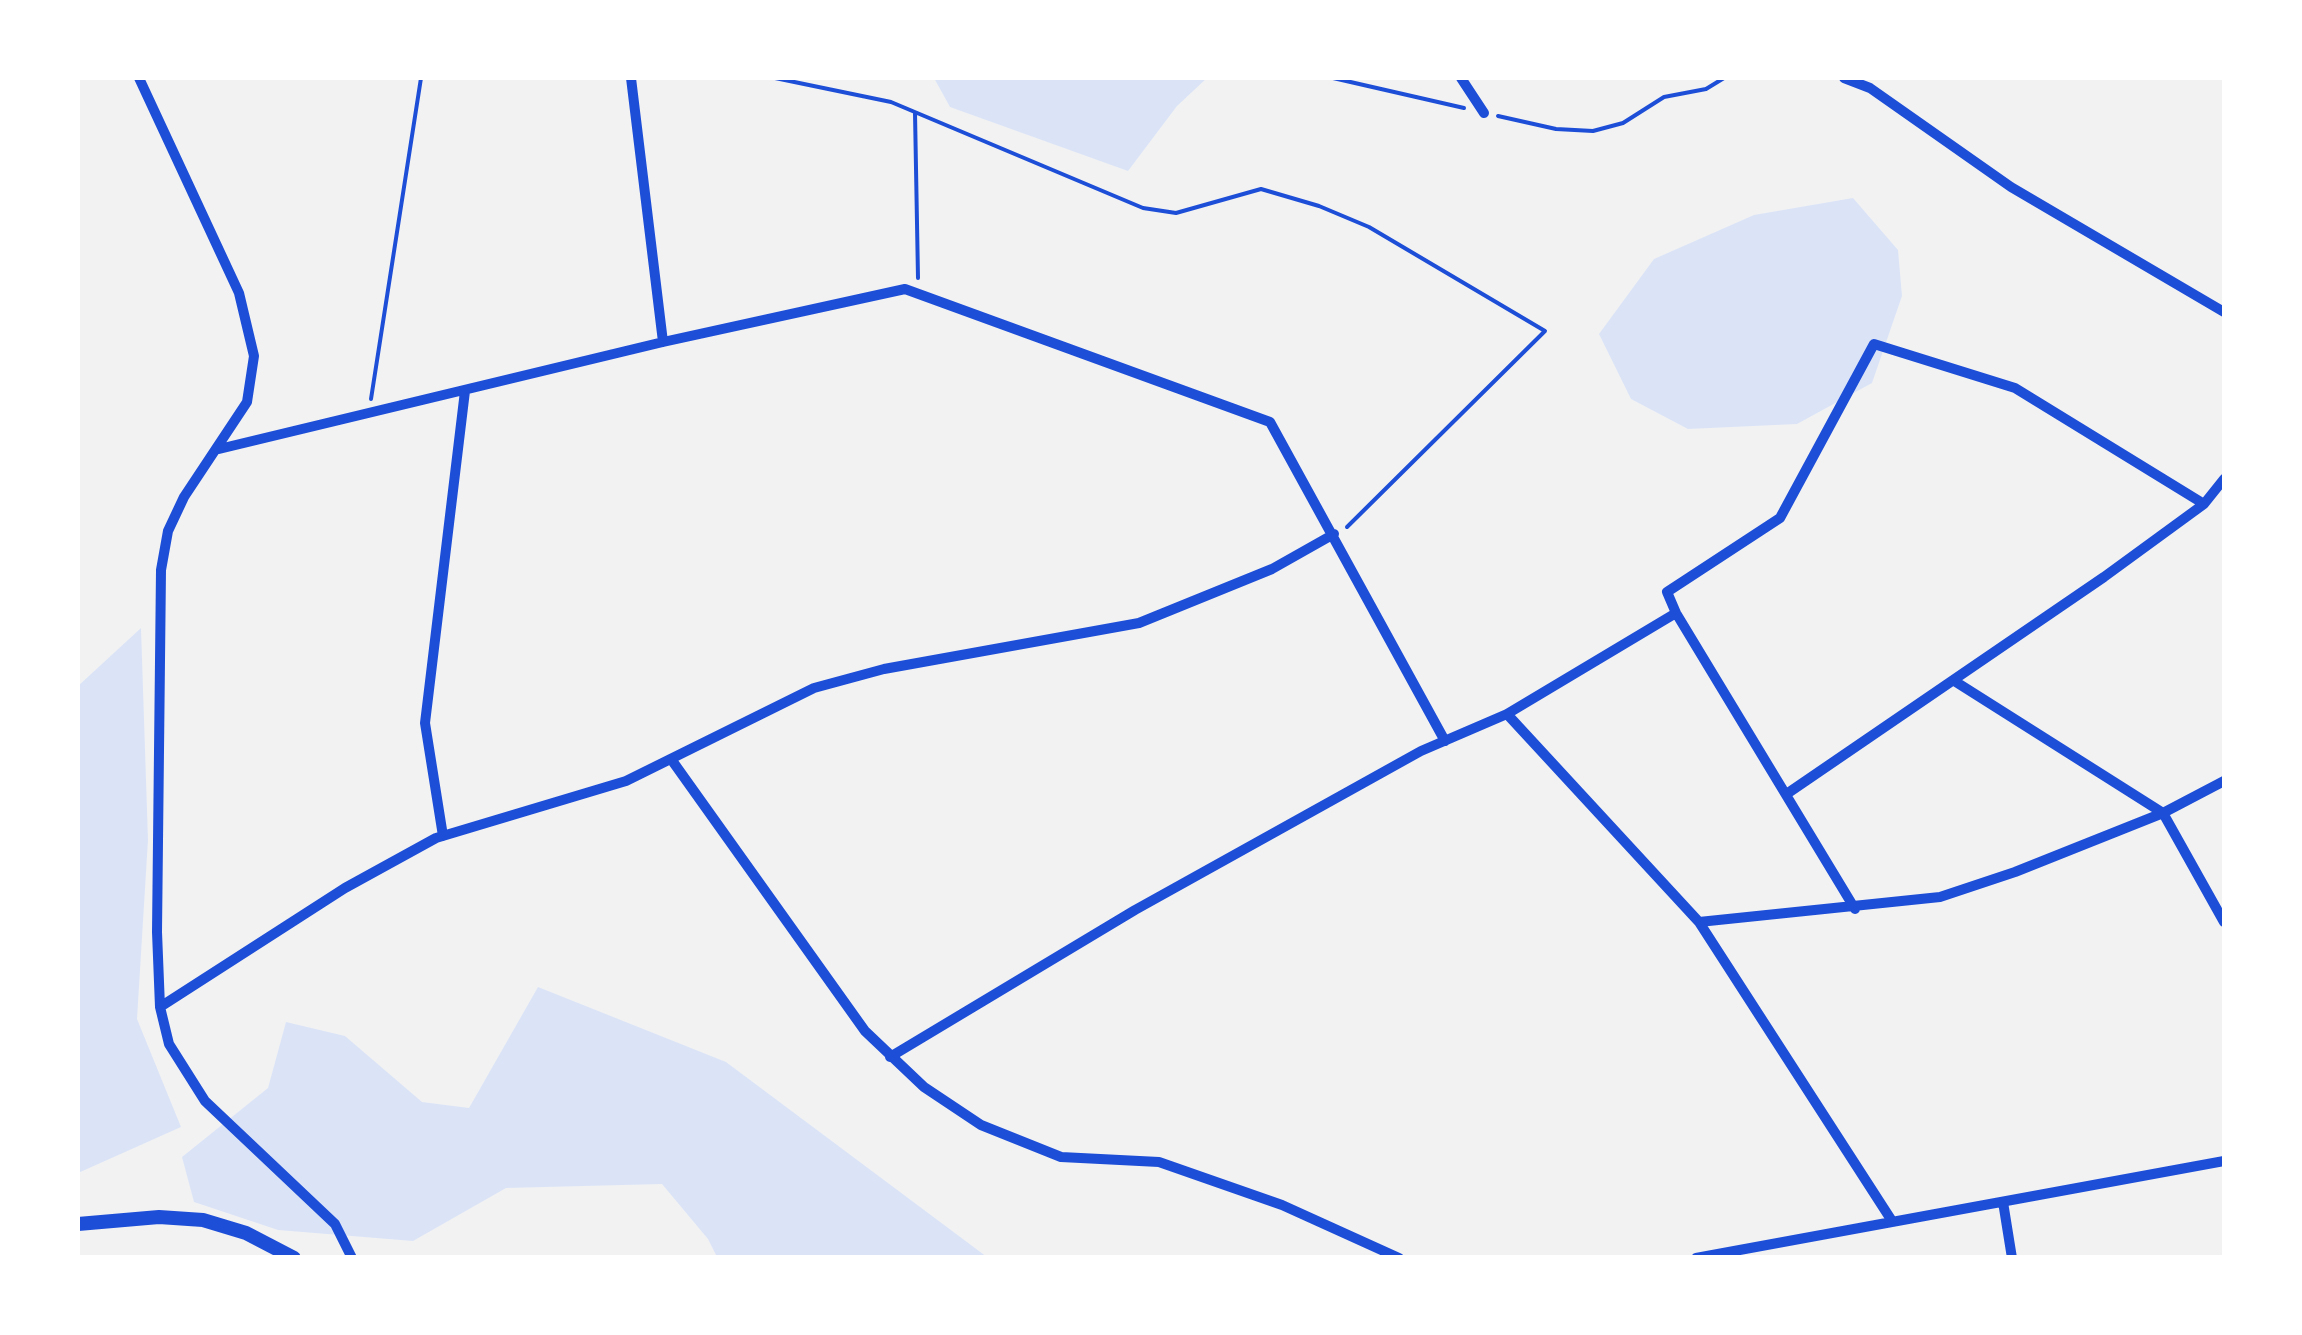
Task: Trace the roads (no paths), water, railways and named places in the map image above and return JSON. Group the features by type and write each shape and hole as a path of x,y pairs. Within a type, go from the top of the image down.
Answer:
{"street":[{"path":"139,78 240,293 254,356 247,402 184,497 168,532 162,570 157,932 160,1007 169,1044 205,1102 335,1224 352,1258"},
{"path":"631,78 663,342"},
{"path":"1461,78 1484,112"},
{"path":"1844,78 1870,88"},
{"path":"1861,78 2011,187 2224,312"},
{"path":"219,449 663,342 905,289 1270,422 1445,741"},
{"path":"1855,909 1667,592 1780,518 1874,344 2015,388 2204,504"},
{"path":"442,836 426,723 465,391"},
{"path":"1788,794 1880,728 1956,682 2204,504 2224,479"},
{"path":"160,1007 345,888 442,836 579,798 670,759 814,688 884,669 1139,623 1272,569 1334,534"},
{"path":"890,1057 1135,910 1445,741 1507,714 1676,613"},
{"path":"1956,682 2162,813 2224,922"},
{"path":"1507,714 1698,922 1892,1221"},
{"path":"670,759 811,962 890,1057 982,1125 1062,1158 1159,1162 1282,1205 1399,1258"},
{"path":"1698,922 1855,909 1940,897 2015,872 2162,813 2224,781"},
{"path":"1696,1258 2224,1160"},
{"path":"2003,1202 2012,1258"},
{"path":"78,1224 160,1216 203,1220 246,1232 294,1258"}]}
